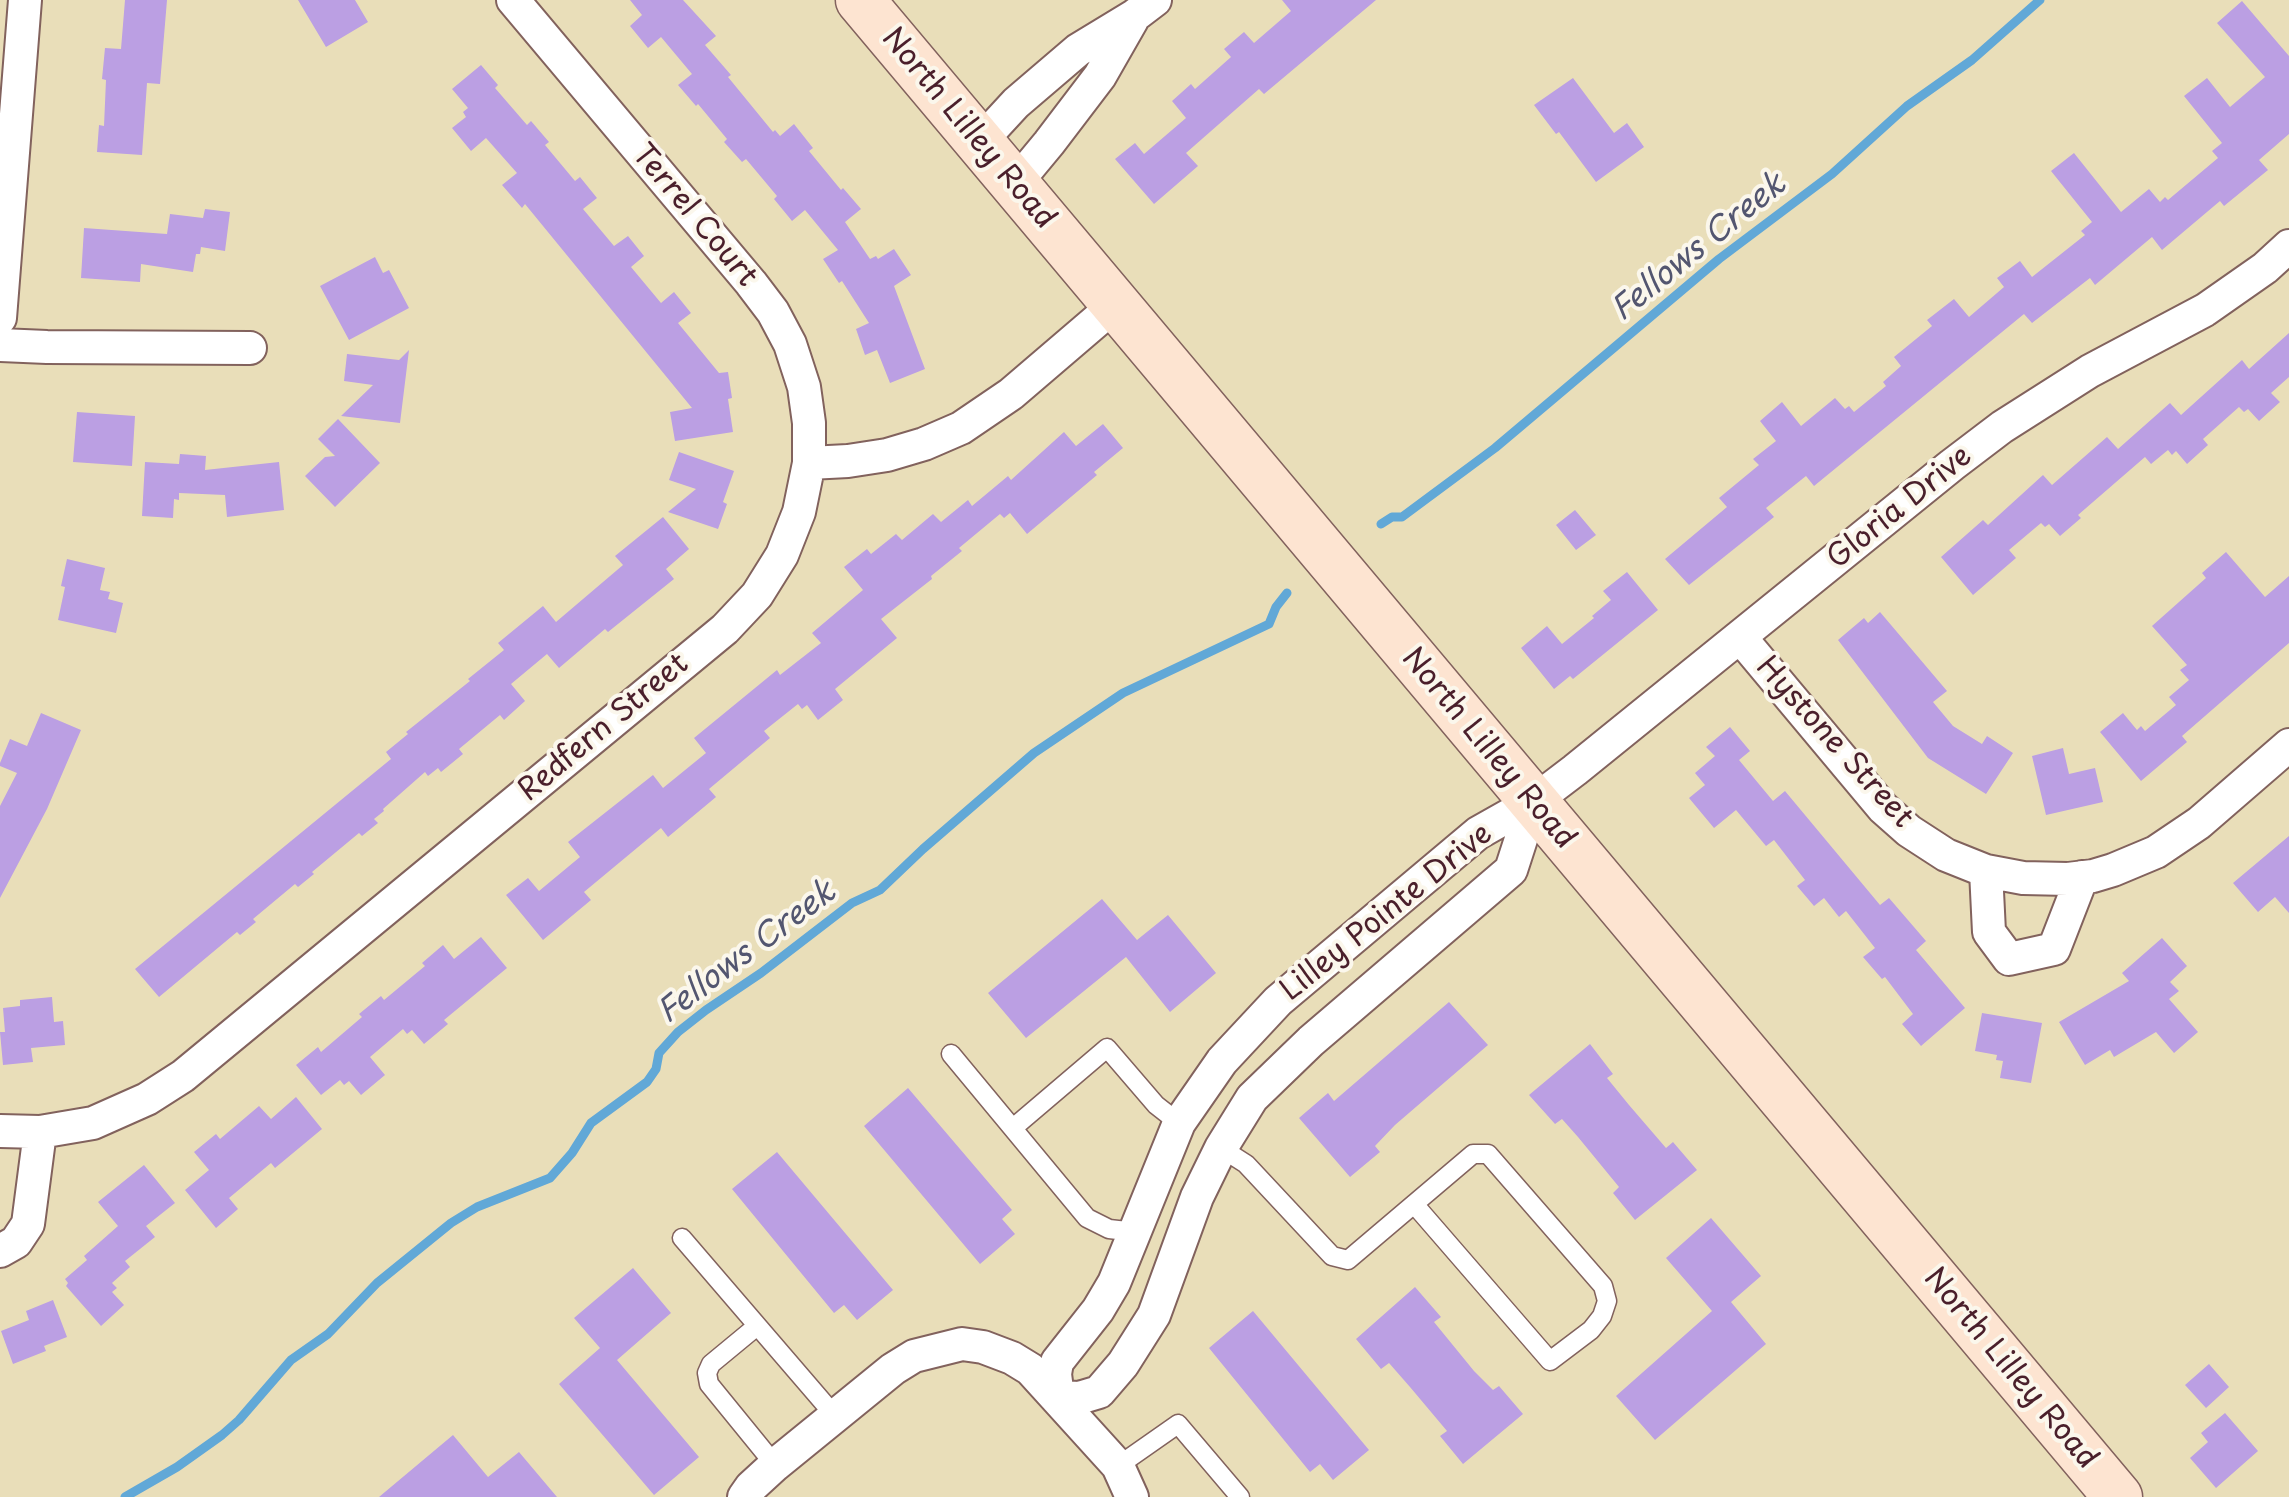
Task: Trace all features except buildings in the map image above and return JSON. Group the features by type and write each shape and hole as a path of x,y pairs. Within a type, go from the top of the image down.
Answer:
{"street":[{"path":"0,318 25,0"},
{"name":"Terrel Court","path":"513,0 773,312 790,344 804,387 809,463"},
{"name":"North Lilley Road","path":"860,0 2118,1497"},
{"path":"980,142 1016,102 1078,50 1144,8"},
{"path":"1014,184 1100,76 1144,8"},
{"name":"Gloria Drive","path":"1533,802 2002,427 2090,371 2205,310 2289,246"},
{"path":"809,463 887,456 960,428 1011,394 1115,305"},
{"path":"0,345 250,348"},
{"name":"Redfern Street","path":"0,1131 40,1132 93,1123 148,1099 183,1076 725,628 757,594 782,554 799,512 809,463"},
{"name":"Hystone Street","path":"1740,637 1884,808 1909,832 1946,855 1986,871 2023,878 2082,877 2113,870 2156,852 2199,823 2289,745"},
{"name":"Lilley Pointe Drive","path":"1533,802 1511,870 1311,1041 1252,1098 1197,1198 1154,1315 1099,1392 1058,1398 1057,1362 1114,1283 1179,1123 1222,1061 1278,1001 1478,833 1533,802"},
{"path":"1986,871 1989,932 2010,959 2054,949 2082,877"},
{"path":"1179,1123 1222,1148"},
{"path":"0,1251 16,1242 28,1224 40,1132"},
{"path":"1136,1232 1177,1255"},
{"path":"744,1497 775,1464 893,1369 914,1356 962,1344 983,1347 1030,1368 1118,1466 1132,1497"}],"lane":[{"path":"1013,1128 1108,1048 1156,1105 1179,1123"},
{"path":"951,1054 1087,1218 1109,1229 1136,1232"},
{"path":"1222,1148 1246,1164 1332,1256 1348,1260 1414,1204 1474,1154 1488,1154 1603,1286 1607,1301 1602,1316 1550,1362 1414,1204"},
{"path":"682,1238 835,1416"},
{"path":"757,1326 710,1364 707,1373 709,1384 775,1464"},
{"path":"1118,1466 1178,1424 1240,1497"}],"waterway":[{"name":"Fellows Creek","path":"1381,524 1392,517 1402,517 1495,448 1719,259 1832,174 1907,106 1972,60 2040,0"},
{"name":"Fellows Creek","path":"125,1497 222,1435 291,1360 328,1334 377,1283 451,1223 477,1207 550,1178 591,1123 647,1082 656,1069 659,1053 678,1032 852,903 880,890 1034,753 1123,693 1269,624 1287,593"}]}
